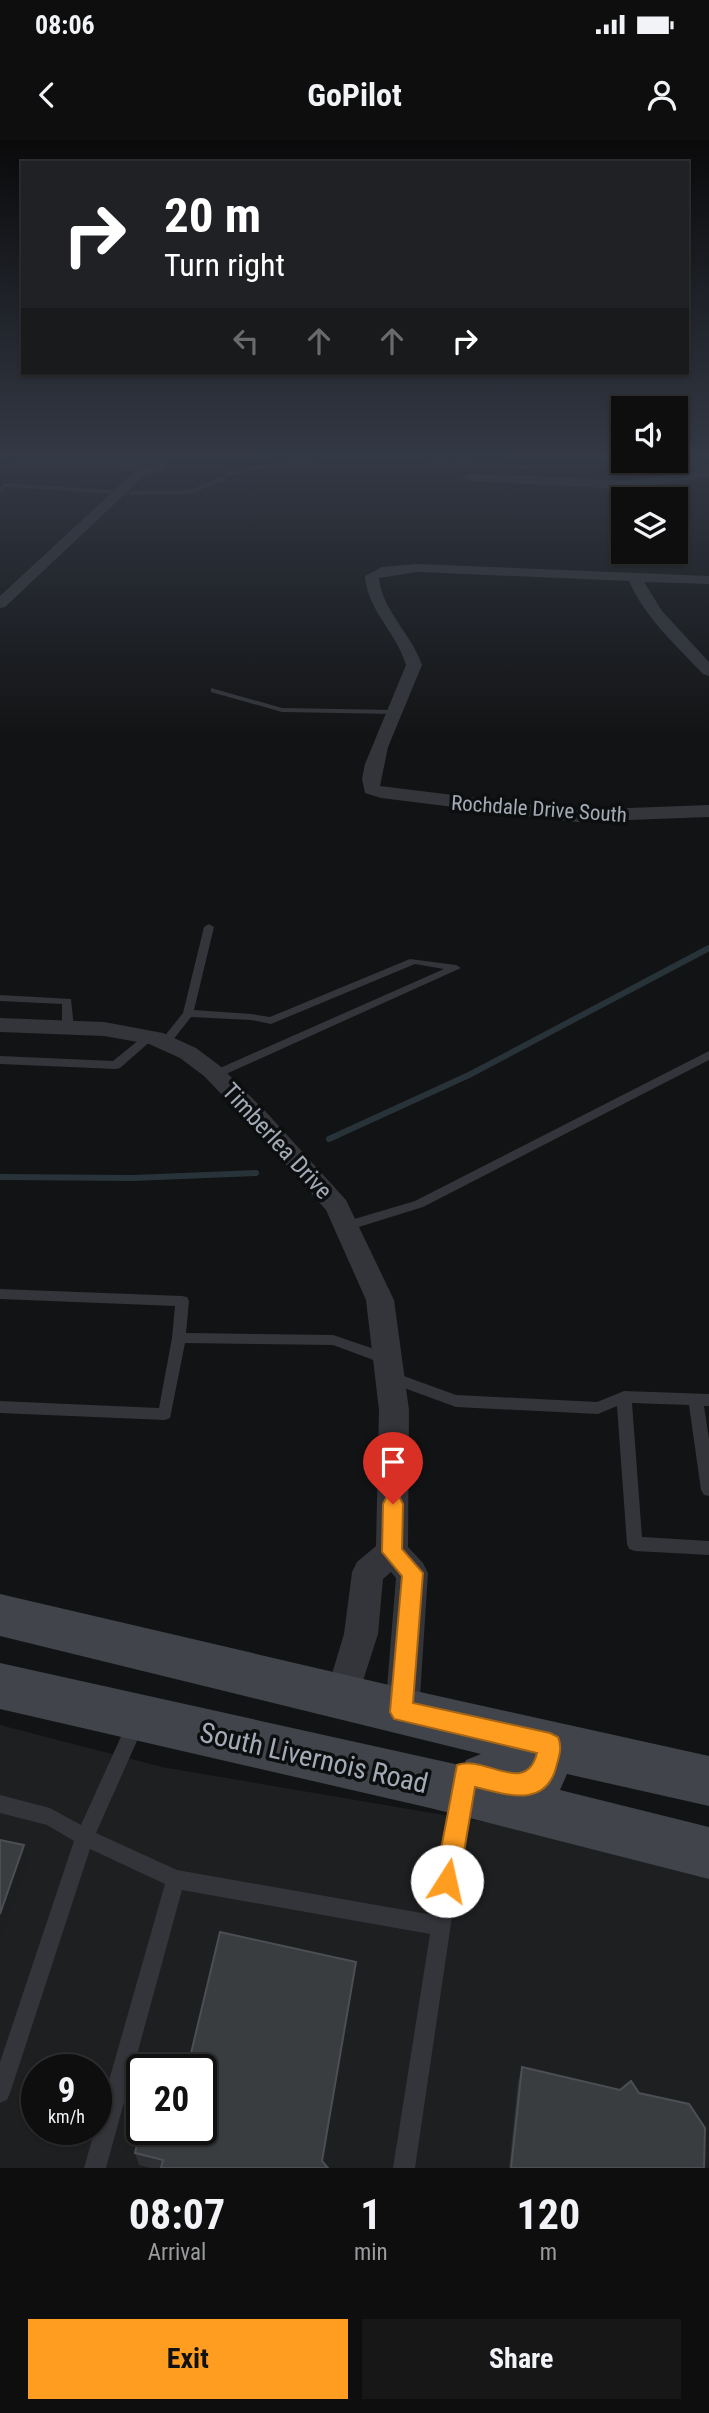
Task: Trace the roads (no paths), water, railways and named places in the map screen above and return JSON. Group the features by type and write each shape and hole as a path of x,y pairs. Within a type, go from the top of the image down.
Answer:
{"main road":[{"path":"0,1615 402,1712 709,1780"},
{"path":"0,1637 183,1683 249,1674"},
{"name":"South Livernois Road","path":"0,1686 266,1747 464,1782 708,1852"},
{"path":"464,1782 531,1783 544,1773 550,1745"}],"street":[{"path":"0,604 59,549"},
{"path":"395,712 414,665 405,639 391,622 371,584 372,576 382,571 416,568 709,580"},
{"path":"635,578 641,592 709,671"},
{"path":"0,579 24,581"},
{"name":"Rochdale Drive South","path":"395,712 374,761 369,781 371,789 403,797 565,815 622,816 709,811"},
{"name":"Timberlea Drive","path":"0,1025 104,1029 157,1040 188,1053 215,1075 259,1119 337,1206 380,1300 394,1410 392,1552"},
{"path":"342,1698 361,1634 368,1572 392,1552 412,1573 402,1712"}],"lane":[{"path":"214,690 282,710 395,712"},
{"path":"0,1060 116,1065 157,1040 188,1013 209,927"},
{"path":"188,1013 271,1021 414,961 456,968 215,1075"},
{"path":"0,998 67,1001 68,1028"},
{"path":"346,1226 419,1203 709,1055"},
{"path":"0,1294 182,1301 179,1338 164,1415 0,1407"},
{"path":"179,1338 333,1340 456,1401 598,1408 624,1397 702,1400 709,1490"},
{"path":"624,1397 635,1544 709,1548"},
{"path":"0,2093 85,1837 138,1718"},
{"path":"404,2168 464,1782"},
{"path":"0,1804 50,1817 85,1837 176,1879 440,1926"},
{"path":"95,2168 176,1879"}],"waterway":[{"path":"329,1139 469,1075 709,948"},
{"path":"0,1177 133,1178 256,1173"}]}
